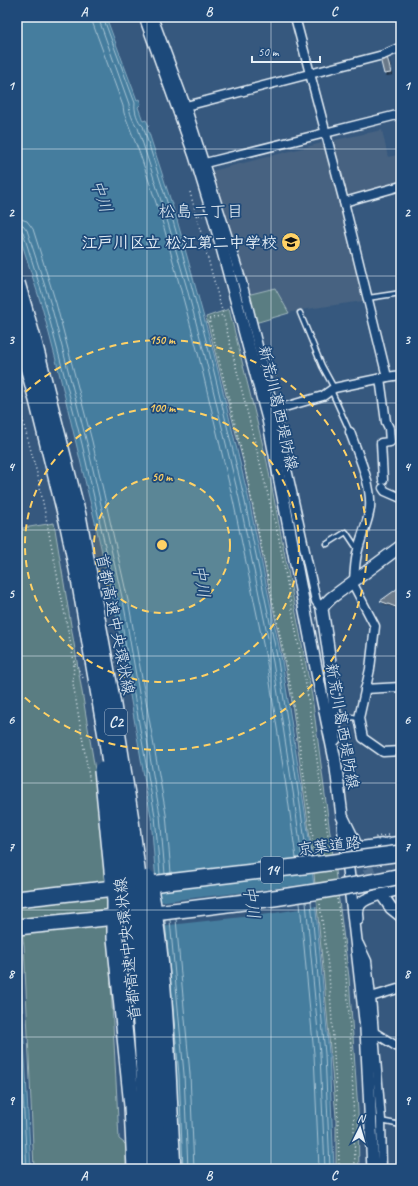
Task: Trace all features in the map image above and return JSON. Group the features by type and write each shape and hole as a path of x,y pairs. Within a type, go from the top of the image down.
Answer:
{"highway":[{"name":"首都高速中央環状線","path":"17,283 43,377 78,515 112,699 131,820 146,943 159,1121 160,1169"},
{"name":"首都高速中央環状線","path":"17,327 67,521 99,692 119,821 135,945 143,1045 149,1169"},
{"path":"99,692 98,739 115,901 115,938 132,1106 135,1169"},
{"path":"131,820 142,850 152,898 159,954 170,1102 173,1169"},
{"name":"京葉道路","path":"142,885 398,847"},
{"name":"14","path":"146,914 298,895 355,886 401,876"},
{"path":"17,899 124,887"},
{"path":"17,927 128,915"}],"main road":[{"name":"新荒川葛西堤防線","path":"153,18 185,128 218,217 268,419 335,760 358,949 366,1029 373,1169"},
{"path":"335,760 336,715 333,677 322,610 331,598 401,546"},
{"name":"新荒川葛西堤防線","path":"342,816 358,849 398,847"},
{"name":"新荒川葛西堤防線","path":"358,949 358,909 362,902 380,893 401,889"},
{"path":"380,893 391,908 401,916"}],"street":[{"path":"295,17 368,298 383,377 386,422 389,428 390,442 381,443 383,484 385,491 401,498"},
{"path":"153,18 186,106 205,163 218,217 242,282 274,410 316,601 322,610"},
{"path":"186,106 311,75 383,55 401,47"},
{"path":"205,163 401,114"},
{"path":"344,202 401,186"},
{"path":"274,410 323,396 333,389 383,377 401,375"},
{"path":"350,432 370,496 368,514 358,550 353,581 375,626 370,669 360,718 363,738 383,752 401,751"},
{"path":"365,689 401,687"},
{"path":"358,949 367,961 375,1033 381,1120 382,1169"},
{"path":"371,997 401,988"},
{"path":"375,1033 401,1049"}],"lane":[{"path":"368,298 401,294"},
{"path":"300,313 350,432"},
{"path":"327,544 346,532 358,550"},
{"path":"336,715 360,718"},
{"path":"381,1120 401,1125"}],"path":[{"path":"190,192 223,315 279,539 307,691 330,853"},
{"path":"223,315 209,320 242,449 292,693 315,856"},
{"path":"17,399 38,477 74,662 73,683 92,790"},
{"path":"388,835 376,837 377,840 390,838 398,847"},
{"path":"337,897 346,974 356,1169"},
{"path":"320,900 329,974 338,1120 339,1169"}],"shaded area":[{"name":"江戸川区立 松江第二中学校","path":"382,130 388,157 397,155 401,169 401,183 350,195 345,193 329,157 363,301 300,310 289,313 275,288 247,295 212,171 322,143 333,150 333,143 335,140"}],"green space":[{"path":"275,288 289,313 255,323 247,295"},
{"path":"229,309 267,462 312,696 349,977 358,1111 359,1169 336,1169 336,1117 312,853 291,696 244,465 206,317"},
{"path":"54,523 102,812 119,1139 139,1155 140,1169 34,1169 24,946 17,893 17,529"}],"water":[{"name":"中川","path":"17,17 106,17 137,100 139,99 141,104 138,107 143,121 146,120 149,126 147,127 177,220 214,354 248,496 282,661 310,845 329,1053 334,1169 179,1169 164,948 155,870 151,817 115,608 57,364 42,307 17,228"},
{"path":"17,943 21,983 31,1169 17,1169"}],"pier":[{"path":"315,883 317,906 269,914 160,926 157,902"}],"building":[{"path":"387,56 391,73 384,74 380,58"},
{"path":"401,586 401,609 380,601"}],"tunnel":[{"path":"360,853 378,888"}],"place":[{"name":"江戸川区立 松江第二中学校","path":"291,242"}],"district":[{"name":"松島二丁目","path":"201,211"}]}
